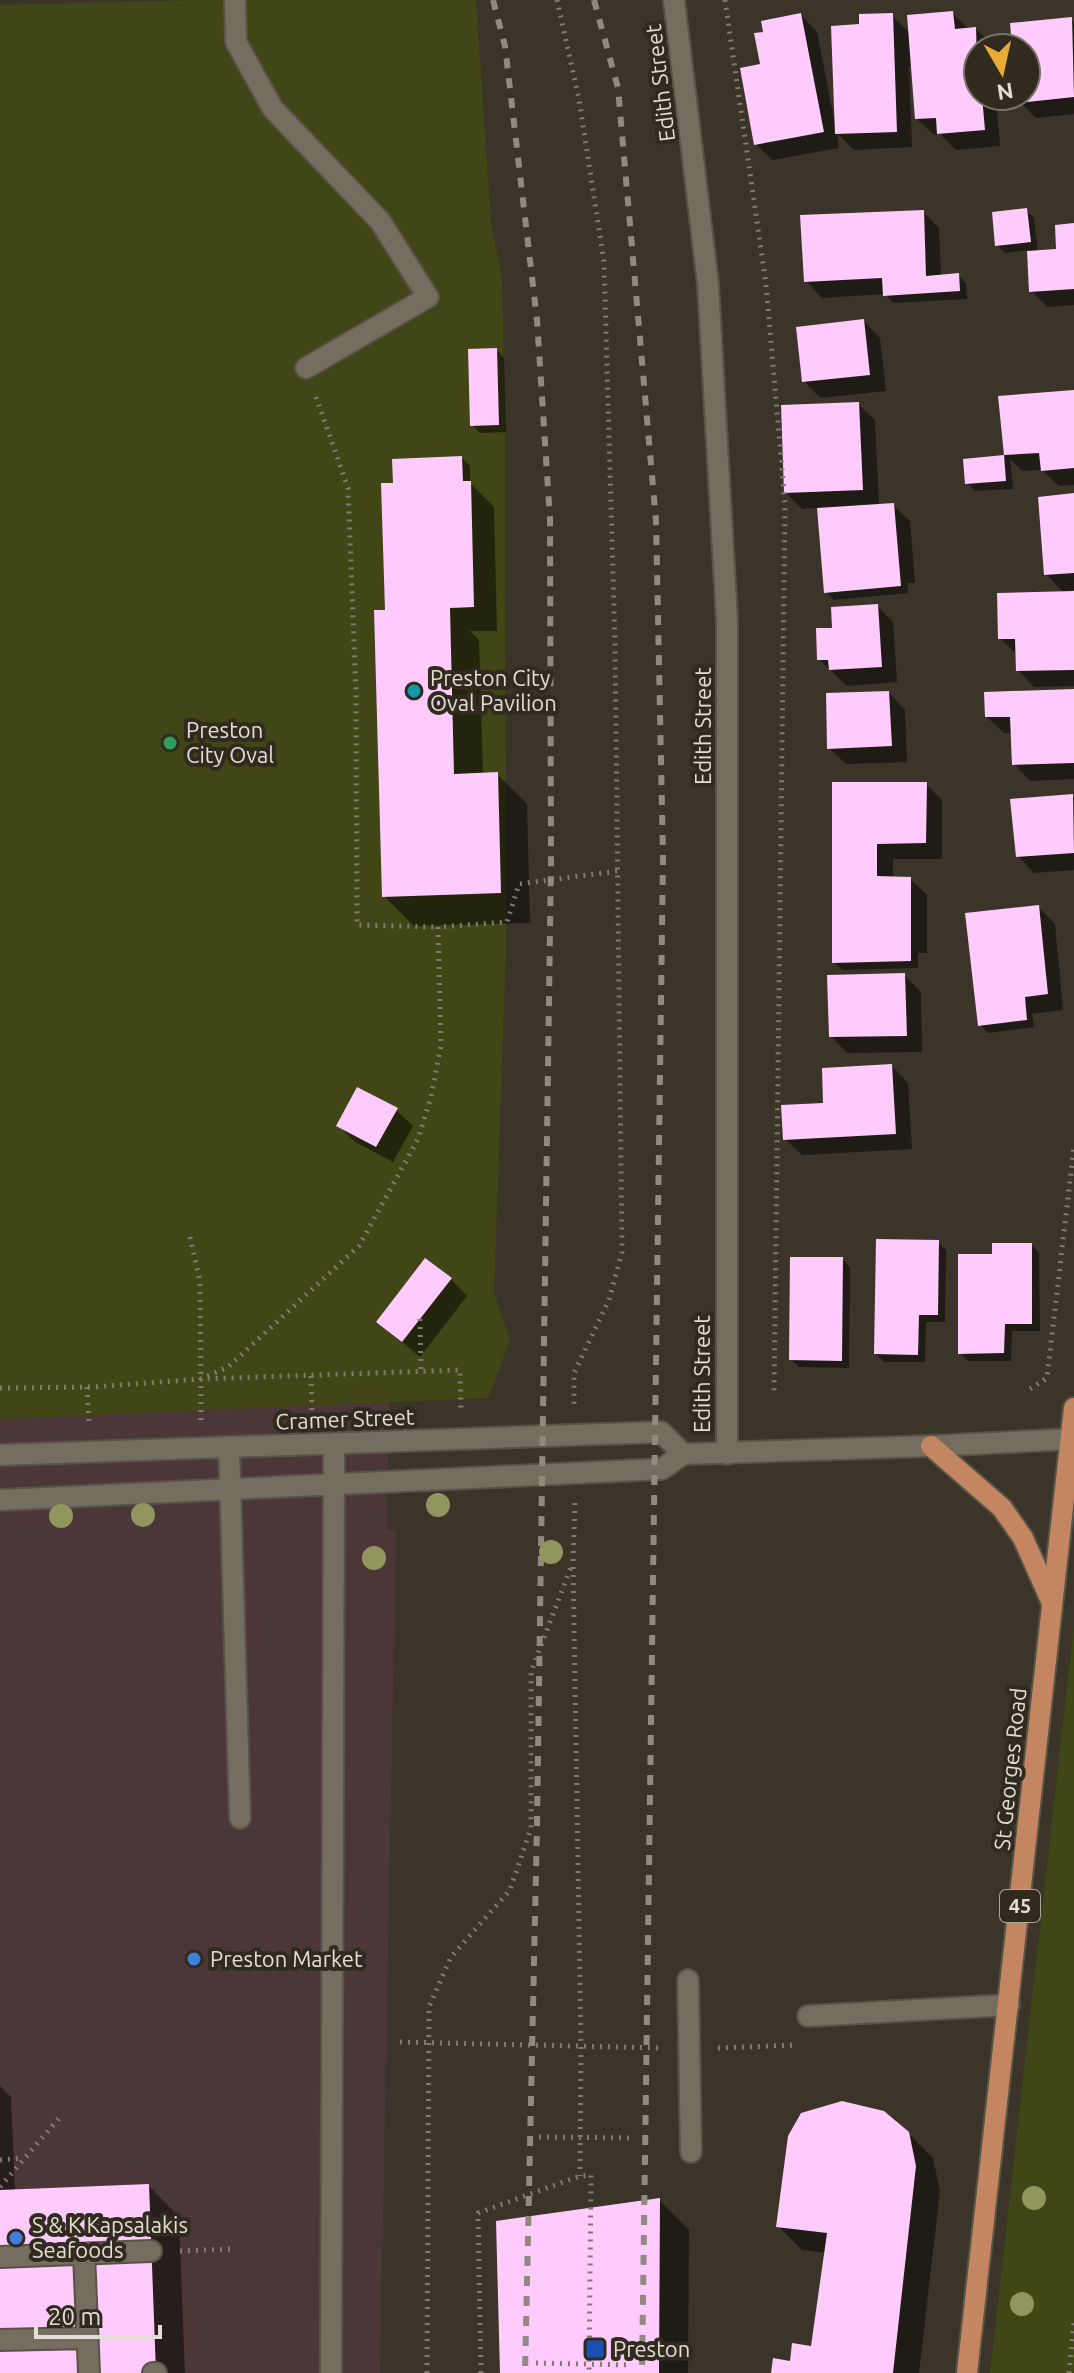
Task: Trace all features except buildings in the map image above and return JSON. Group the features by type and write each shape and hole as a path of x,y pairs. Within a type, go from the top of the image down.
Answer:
{"main road":[{"name":"St Georges Road","path":"967,2373 1074,1408"},
{"path":"931,1446 1002,1508 1023,1538 1052,1603"}],"street":[{"path":"235,0 236,42 273,109 380,221 428,297 306,368"},
{"name":"Edith Street","path":"674,0 708,284 727,621 727,1454"},
{"name":"Cramer Street","path":"0,1455 661,1432 683,1454"},
{"path":"0,1500 662,1469 683,1454 1072,1439"},
{"path":"331,2373 334,1443"},
{"path":"229,1447 240,1818"},
{"path":"688,1980 691,2152"},
{"path":"808,2016 1009,2005"},
{"path":"0,2257 151,2251"},
{"path":"84,2254 89,2373"},
{"path":"0,2340 88,2338"}],"path":[{"path":"557,0 579,99 604,262 618,871 622,1252 609,1300 574,1373 574,1436"},
{"path":"725,0 766,284 785,504 774,1396"},
{"path":"306,368 348,488 356,693 357,925 438,927 507,922 519,884 618,871"},
{"path":"201,1379 228,1367 359,1246 418,1139 431,1097 441,1045 438,927"},
{"path":"1030,1389 1047,1378 1074,1146"},
{"path":"190,1237 200,1281 201,1421"},
{"path":"420,1319 421,1372"},
{"path":"0,1388 92,1387 201,1379 460,1370 461,1409"},
{"path":"311,1376 312,1416"},
{"path":"575,1472 573,1562 581,2045 580,2176"},
{"path":"427,2373 429,2007 451,1957 510,1890 531,1828 531,1672 573,1562"},
{"path":"400,2042 429,2042"},
{"path":"0,2187 60,2117"},
{"path":"539,2137 635,2138"},
{"path":"0,2160 25,2157"},
{"path":"481,2373 478,2213 580,2176 591,2175 589,2373"},
{"path":"151,2251 233,2249"},
{"path":"590,2275 598,2275"},
{"path":"1069,2373 1074,2322"},
{"path":"536,2363 632,2365"},
{"path":"589,2365 597,2364"}],"shaded area":[{"name":"Preston Market","path":"389,1402 387,1530 396,1530 380,2373 0,2373 0,1415"}],"green space":[{"name":"Preston City Oval","path":"192,0 476,0 491,223 502,279 506,951 494,1293 510,1339 489,1398 0,1419 0,5"},
{"path":"1074,1625 1074,2373 990,2373"}],"railway":[{"path":"493,0 505,46 537,320 550,519 551,862 537,1825 525,2373"},
{"path":"594,0 618,88 656,521 663,857 642,2373"}],"place":[{"name":"Preston City Oval Pavilion","path":"414,691"},
{"name":"Preston City Oval","path":"170,743"},
{"name":"Preston Market","path":"194,1959"},
{"name":"S & K Kapsalakis Seafoods","path":"16,2238"},
{"name":"Preston","path":"595,2349"}]}
